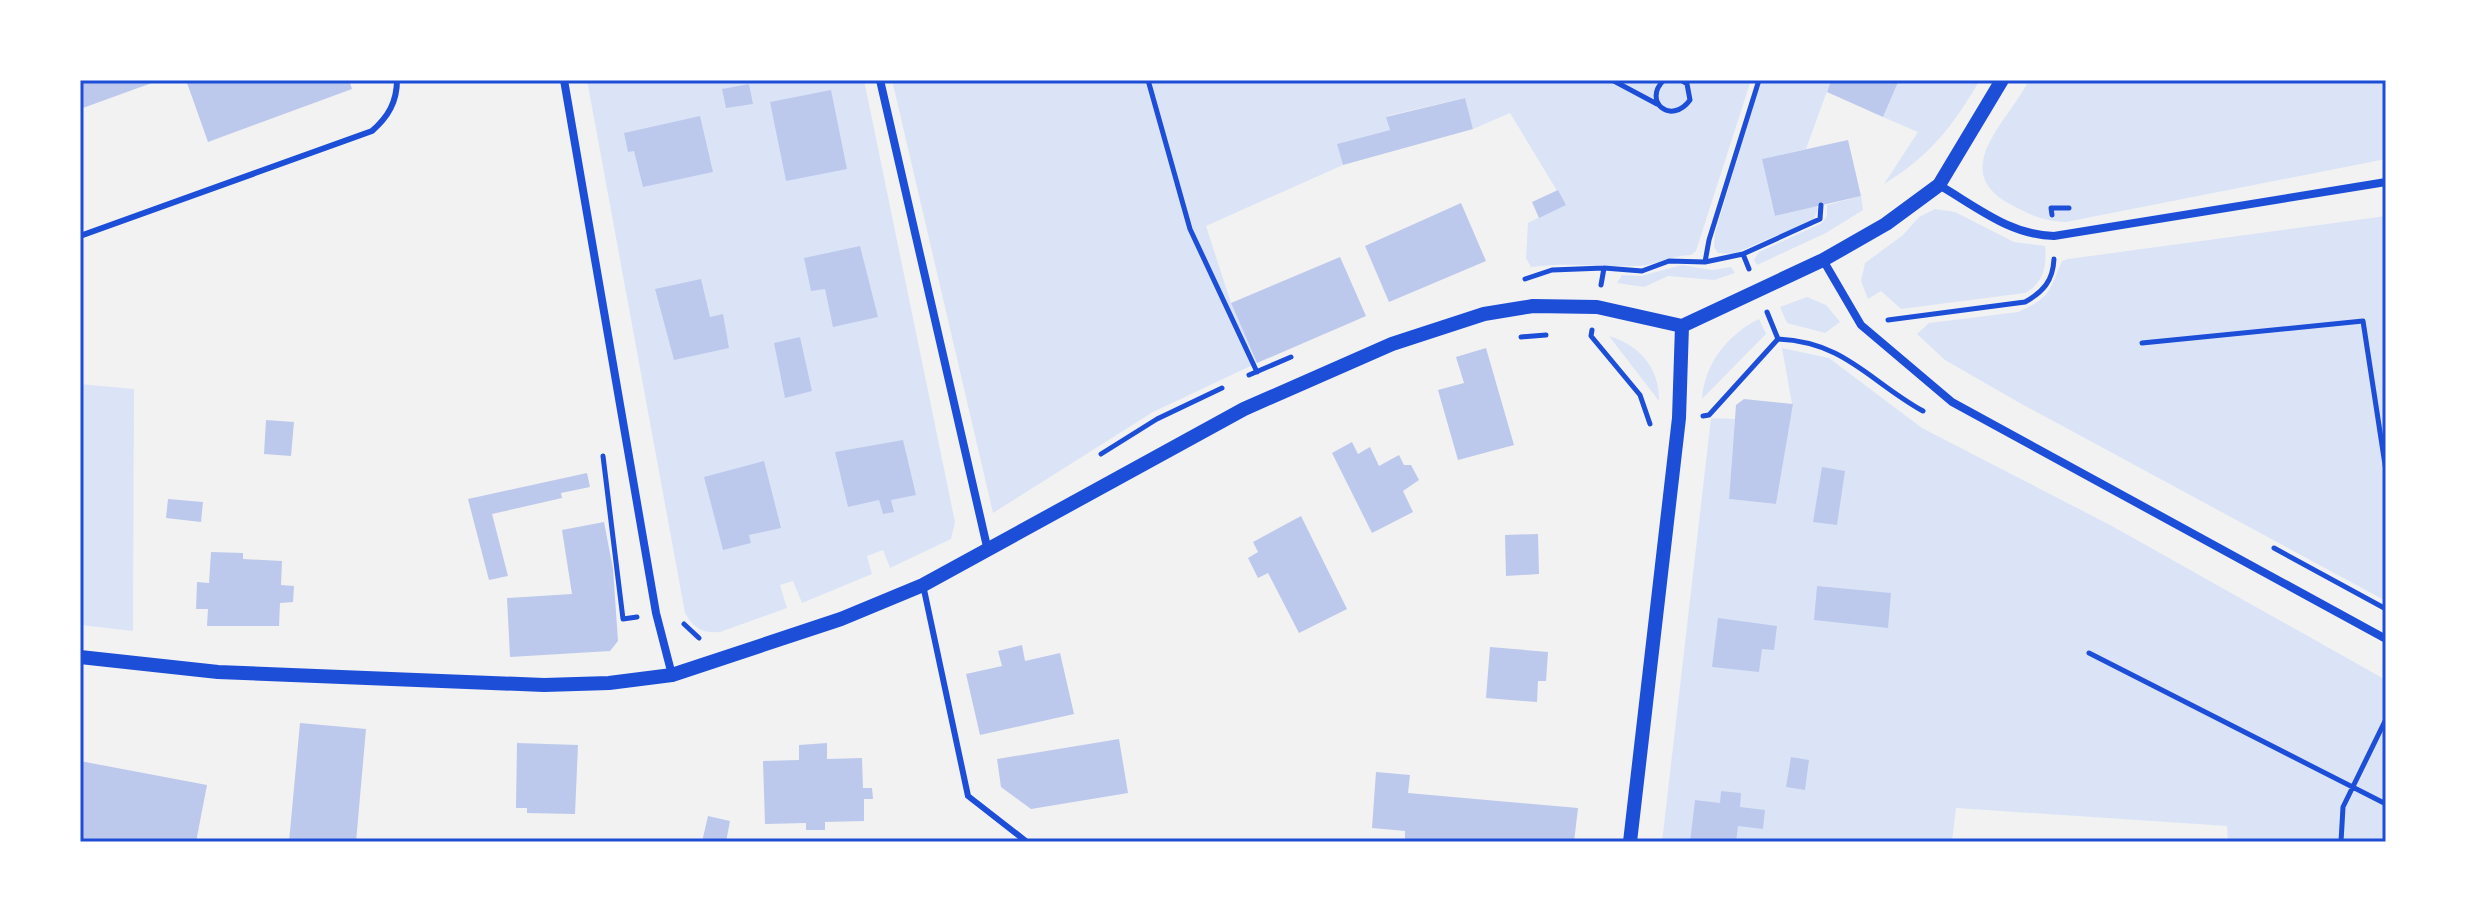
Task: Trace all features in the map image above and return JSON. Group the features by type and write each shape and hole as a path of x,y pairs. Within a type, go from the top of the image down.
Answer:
{"street":[{"path":"564,80 656,613 672,675"},
{"path":"880,80 988,552"},
{"path":"80,657 218,672 544,685 609,683 672,675 841,619 923,585 1267,399 1392,344 1484,314 1533,306 1597,307 1682,326 1823,260 1886,224 1939,185 2002,80"},
{"path":"1939,185 2007,227 2030,236 2054,236 2386,182"},
{"path":"1823,260 1861,325 1952,402 2386,639"},
{"path":"1630,842 1679,418 1682,326"}],"lane":[{"path":"80,236 372,131 390,110 397,95 397,80"},
{"path":"923,585 968,796 1027,842"}],"path":[{"path":"1148,80 1190,229 1267,399"},
{"path":"1612,80 1672,112 1683,110 1690,100 1687,82 1681,80"},
{"path":"1658,104 1657,87 1664,80"},
{"path":"1604,268 1642,271 1669,261 1705,262 1759,80"},
{"path":"1743,254 1820,219 1821,205"},
{"path":"1892,328 1884,321 2025,302 2043,292 2053,271 2055,247"},
{"path":"1597,307 1591,336 1640,395 1650,418 1648,433"},
{"path":"2142,343 2363,321 2386,471"},
{"path":"1679,418 1709,415 1778,339 1804,340 1833,349 1926,412"},
{"path":"1242,379 1302,353"},
{"path":"1090,462 1157,419 1228,385"},
{"path":"2261,541 2386,609"},
{"path":"623,619 673,610 694,637 708,640"},
{"path":"2089,653 2386,804"},
{"path":"2341,842 2343,807 2386,719"}],"shaded area":[{"path":"587,80 864,80 955,522 951,539 890,568 883,550 867,556 872,574 802,603 793,581 780,585 787,608 720,632 704,631 691,623 685,613"},
{"path":"892,80 1751,80 1696,251 1691,255 1644,266 1531,267 1526,258 1528,223 1565,204 1510,113 1473,129 1464,98 1387,116 1390,130 1338,144 1343,165 1206,226 1231,303 1257,363 1153,412 993,513"},
{"path":"1761,80 1831,80 1806,149 1763,159 1775,216 1817,206 1818,210 1813,220 1733,254 1718,253 1714,247 1715,233"},
{"path":"1899,80 1980,80 1960,112 1928,151 1884,184 1918,132 1883,117"},
{"path":"2029,80 2386,80 2386,159 2066,222 2050,220 2008,203 1991,190 1983,175 1988,144"},
{"path":"1861,196 1863,210 1826,233 1757,265 1754,260 1759,252 1822,223 1827,216 1827,205"},
{"path":"1935,209 1955,212 2014,242 2045,246 2045,267 2040,279 2025,293 1901,309 1881,291 1868,299 1861,281 1865,263 1903,235 1919,217"},
{"path":"2386,216 2386,601 2018,402 1945,360 1917,334 1929,323 2018,312 2029,307 2043,298 2062,261 2068,259"},
{"path":"1682,265 1712,270 1731,267 1735,273 1714,280 1668,276 1644,287 1617,283 1622,275 1641,276"},
{"path":"1807,297 1826,305 1840,322 1825,333 1787,323 1780,307"},
{"path":"1759,319 1766,334 1702,399 1707,374 1720,352 1737,333"},
{"path":"1609,336 1630,345 1646,360 1656,379 1659,401"},
{"path":"1782,348 1829,358 1922,428 2112,526 2386,680 2386,842 2228,842 2227,826 1956,808 1952,842 1662,842 1711,418 1735,419 1729,499 1776,504 1792,404"},
{"path":"80,384 134,389 133,631 80,625"}],"building":[{"path":"80,80 160,80 80,109"},
{"path":"186,80 349,80 352,89 208,142"},
{"path":"1831,80 1899,80 1883,117 1827,92"},
{"path":"749,84 753,104 726,108 722,89"},
{"path":"831,90 847,169 786,181 770,102"},
{"path":"1465,98 1473,129 1343,165 1337,144 1390,130 1386,117"},
{"path":"700,116 713,172 643,187 634,151 628,152 624,133"},
{"path":"1848,140 1861,196 1775,216 1762,159"},
{"path":"1558,190 1566,205 1539,218 1532,202"},
{"path":"1461,203 1486,261 1389,302 1365,246"},
{"path":"860,246 878,317 833,327 825,289 811,291 804,258"},
{"path":"1340,257 1366,316 1257,363 1231,303"},
{"path":"701,279 710,317 723,314 729,348 674,360 655,289"},
{"path":"800,337 812,391 785,398 774,343"},
{"path":"1486,348 1514,445 1458,460 1438,390 1464,383 1456,357"},
{"path":"1744,399 1793,404 1776,504 1729,499 1736,405"},
{"path":"266,420 294,422 291,456 264,454"},
{"path":"903,440 916,495 891,500 894,512 883,514 879,500 848,507 835,452"},
{"path":"1352,442 1358,454 1370,447 1379,466 1399,455 1404,465 1411,465 1419,480 1403,491 1413,512 1372,533 1332,453"},
{"path":"764,461 781,528 749,535 751,543 723,550 704,477"},
{"path":"1822,467 1845,471 1837,525 1813,522"},
{"path":"587,473 590,487 561,493 562,498 492,514 508,576 489,580 468,499"},
{"path":"168,499 203,502 201,522 166,518"},
{"path":"1301,516 1347,609 1299,633 1268,573 1258,578 1248,558 1258,552 1253,542"},
{"path":"604,522 613,569 618,641 610,651 510,657 507,598 572,594 562,530"},
{"path":"1538,534 1539,574 1506,576 1505,535"},
{"path":"211,552 243,553 243,559 282,561 281,585 294,586 293,602 280,603 279,626 207,626 208,609 196,609 197,582 209,583"},
{"path":"1817,586 1891,593 1888,628 1814,620"},
{"path":"1718,618 1777,626 1774,650 1762,649 1759,672 1712,667"},
{"path":"1022,645 1025,661 1060,653 1074,714 980,735 966,674 1002,666 998,651"},
{"path":"1490,647 1548,652 1546,681 1538,681 1537,702 1486,698"},
{"path":"300,723 366,729 356,842 289,842"},
{"path":"1119,739 1128,793 1031,809 1001,787 997,759"},
{"path":"517,743 578,745 575,814 527,813 527,808 516,808"},
{"path":"827,743 827,759 862,758 863,788 872,788 873,799 864,799 864,821 825,822 825,830 806,830 806,823 765,824 763,761 799,760 799,745"},
{"path":"1791,757 1809,760 1805,790 1786,787"},
{"path":"80,761 207,785 196,842 80,842"},
{"path":"1376,772 1410,775 1408,793 1578,808 1574,842 1405,842 1405,831 1372,828"},
{"path":"1721,791 1741,793 1740,807 1765,810 1763,829 1738,826 1736,842 1690,842 1695,800 1720,803"},
{"path":"708,816 730,821 726,842 702,842"}]}
